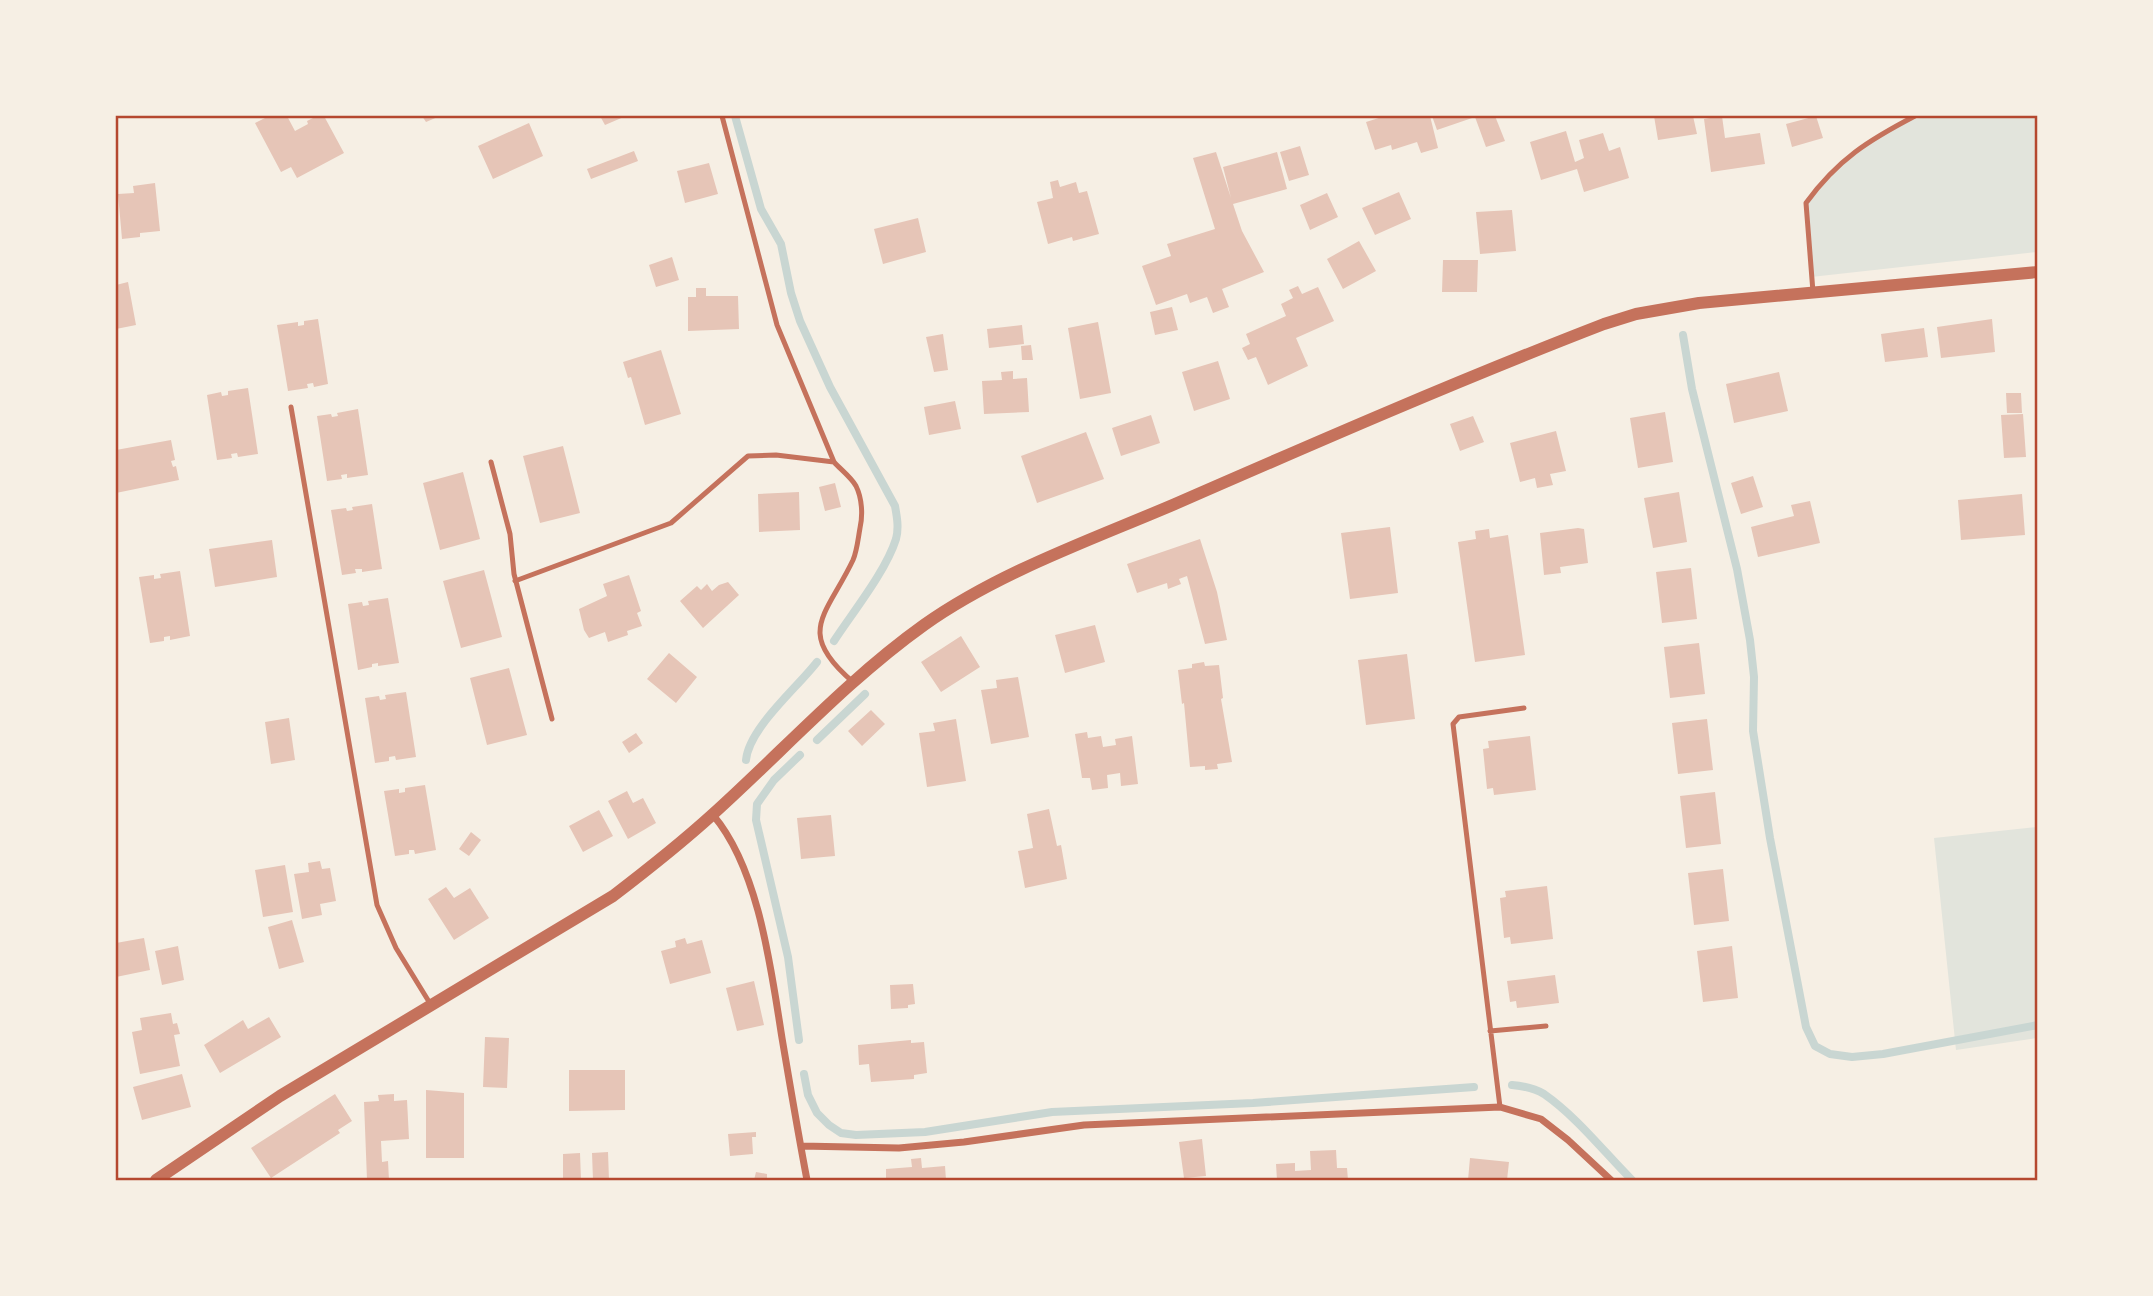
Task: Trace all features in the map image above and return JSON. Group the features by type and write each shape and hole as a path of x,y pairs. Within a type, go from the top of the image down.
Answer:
{"street":[{"path":"156,1181 280,1096 613,896 664,858 853,683 925,624 1009,576 1604,324 1668,308 2038,272"},
{"path":"713,815 734,848 750,885 769,956 807,1181"},
{"path":"801,1146 899,1148 1097,1125 1500,1107 1541,1119 1611,1181"}],"lane":[{"path":"722,116 777,325 834,461 856,485 863,514 854,556 821,618 820,635 825,653 835,667 853,683"},
{"path":"1813,293 1807,203 1839,163 1873,139 1915,116"},
{"path":"291,407 377,905 396,948 431,1005"},
{"path":"515,581 671,523 748,456 776,455 834,461"},
{"path":"491,462 510,534 515,581 552,719"},
{"path":"1500,1107 1453,724 1459,717 1524,708"},
{"path":"1490,1031 1546,1026"}],"shaded area":[{"path":"1930,116 2037,116 2037,252 1811,277 1806,203 1848,157 1906,121"},
{"path":"2037,827 2037,1038 1956,1050 1934,838"}],"building":[{"path":"269,116 287,116 295,131 308,124 307,121 324,116 344,153 297,178 291,167 281,172 255,123"},
{"path":"422,116 440,116 426,122"},
{"path":"600,116 626,116 605,125"},
{"path":"1382,116 1430,116 1438,148 1421,153 1417,142 1392,150 1391,145 1375,150 1366,122"},
{"path":"1432,116 1495,116 1505,141 1486,147 1475,117 1437,130"},
{"path":"1654,116 1693,116 1697,134 1658,140"},
{"path":"1722,116 1725,138 1760,133 1765,164 1711,172 1704,119"},
{"path":"1816,116 1823,138 1792,147 1786,124"},
{"path":"529,123 543,156 493,179 478,146"},
{"path":"1566,131 1575,162 1584,158 1579,140 1603,133 1609,151 1620,147 1629,178 1584,192 1577,169 1541,180 1530,142"},
{"path":"1300,146 1309,175 1289,181 1280,152"},
{"path":"634,151 638,161 591,179 587,169"},
{"path":"1216,152 1231,198 1223,167 1277,152 1287,189 1233,204 1242,231 1264,272 1222,289 1229,307 1213,313 1207,297 1190,303 1187,294 1156,305 1142,266 1171,256 1167,244 1215,229 1193,158"},
{"path":"709,163 718,194 685,203 677,171"},
{"path":"1058,180 1060,187 1076,182 1079,193 1087,191 1099,234 1073,241 1072,237 1048,244 1037,202 1053,198 1050,182"},
{"path":"155,183 160,231 140,233 140,237 122,239 118,194 134,193 133,186"},
{"path":"1399,192 1411,219 1375,235 1362,208"},
{"path":"1327,193 1338,217 1310,230 1300,205"},
{"path":"1512,210 1516,251 1480,254 1476,212"},
{"path":"918,218 926,252 883,264 874,229"},
{"path":"1359,241 1376,271 1343,289 1327,259"},
{"path":"672,257 679,280 656,287 649,265"},
{"path":"1443,260 1478,260 1477,292 1442,292"},
{"path":"128,282 136,325 116,329 116,285"},
{"path":"1298,286 1302,294 1318,287 1334,321 1296,338 1308,366 1268,385 1256,357 1248,360 1242,348 1250,344 1246,334 1286,316 1281,304 1293,298 1289,290"},
{"path":"696,288 706,288 706,296 738,296 739,329 688,331 688,297 696,297"},
{"path":"1172,307 1178,330 1155,335 1150,312"},
{"path":"318,319 328,384 314,387 313,383 307,384 308,388 288,391 277,325 298,322 298,326 304,325 304,321"},
{"path":"1992,319 1995,352 1941,358 1937,327"},
{"path":"1098,322 1111,393 1080,399 1068,328"},
{"path":"1022,325 1024,344 989,348 987,329"},
{"path":"1924,328 1928,357 1885,362 1881,334"},
{"path":"943,334 948,370 934,372 926,337"},
{"path":"1031,345 1033,360 1022,360 1021,346"},
{"path":"661,350 681,414 645,425 631,377 628,378 623,362"},
{"path":"1218,361 1230,399 1194,411 1182,372"},
{"path":"1013,371 1013,379 1027,378 1029,412 984,414 982,381 1002,380 1001,372"},
{"path":"1779,372 1788,411 1734,423 1726,384"},
{"path":"248,388 258,454 238,457 237,453 231,454 232,458 217,460 207,395 221,392 222,396 228,395 228,391"},
{"path":"2006,393 2021,393 2022,413 2007,413"},
{"path":"955,401 961,429 929,435 924,407"},
{"path":"358,409 368,475 347,478 347,474 341,475 342,479 327,481 317,416 338,416 337,413"},
{"path":"1665,412 1673,462 1638,468 1630,418"},
{"path":"2023,414 2026,457 2004,458 2001,415"},
{"path":"1151,415 1160,443 1121,456 1112,428"},
{"path":"1473,416 1484,442 1460,451 1450,424"},
{"path":"1556,431 1566,471 1550,474 1553,485 1537,488 1535,478 1520,482 1510,443"},
{"path":"1086,432 1104,479 1037,503 1021,456"},
{"path":"171,440 175,460 171,461 173,467 176,466 179,480 116,493 116,450"},
{"path":"563,446 580,513 540,523 523,456"},
{"path":"463,472 480,539 440,550 423,483"},
{"path":"1753,476 1763,507 1741,514 1731,483"},
{"path":"835,483 841,507 825,511 819,487"},
{"path":"799,492 800,530 759,532 758,494"},
{"path":"1679,492 1687,542 1653,548 1644,498"},
{"path":"2022,494 2025,535 1961,540 1958,500"},
{"path":"1810,501 1820,543 1758,557 1751,527 1794,516 1791,505"},
{"path":"372,504 382,569 362,572 362,569 355,569 356,573 342,575 331,510 346,508 347,511 353,510 352,507"},
{"path":"1390,527 1398,593 1350,599 1341,533"},
{"path":"1489,529 1490,538 1508,535 1525,655 1475,662 1458,542 1476,539 1475,531"},
{"path":"1584,529 1588,563 1560,567 1561,573 1544,575 1540,533"},
{"path":"1200,539 1217,592 1227,640 1205,644 1187,576 1179,579 1181,584 1168,589 1167,583 1137,593 1127,564"},
{"path":"272,540 277,577 215,587 209,549"},
{"path":"1691,568 1697,619 1662,623 1656,572"},
{"path":"484,570 502,637 461,648 443,581"},
{"path":"180,571 190,636 170,640 170,636 164,637 164,641 150,643 139,577 154,575 154,579 161,578 160,574"},
{"path":"629,575 641,611 637,613 642,626 627,631 628,635 608,642 605,632 589,638 584,630 579,609 607,596 603,584"},
{"path":"728,582 739,595 703,628 680,601 697,586 701,590 707,584 712,591"},
{"path":"388,598 399,663 378,666 378,663 372,664 372,667 358,670 348,604 362,602 363,606 369,605 368,601"},
{"path":"1095,625 1105,662 1065,673 1055,635"},
{"path":"961,636 980,667 941,692 921,662"},
{"path":"1699,643 1705,694 1670,698 1664,647"},
{"path":"669,653 697,677 676,703 647,679"},
{"path":"1407,654 1415,719 1366,725 1358,660"},
{"path":"1204,662 1205,666 1219,665 1221,699 1232,762 1217,764 1218,769 1205,770 1205,766 1190,767 1178,670 1192,668 1192,664"},
{"path":"509,668 527,735 487,745 470,678"},
{"path":"1018,677 1029,737 991,744 981,690 997,688 996,680"},
{"path":"406,692 416,757 396,760 395,756 389,757 389,761 375,763 365,698 379,696 380,700 386,699 385,695"},
{"path":"871,710 885,724 862,746 848,731"},
{"path":"289,718 295,760 271,764 265,722"},
{"path":"956,719 966,781 927,787 919,733 935,731 933,723"},
{"path":"1707,719 1713,770 1678,774 1672,723"},
{"path":"1087,732 1088,738 1101,736 1103,747 1116,745 1115,739 1132,736 1138,784 1121,786 1120,773 1107,775 1108,788 1092,790 1090,778 1082,778 1075,734"},
{"path":"636,733 643,743 629,753 622,742"},
{"path":"1530,736 1536,790 1494,795 1493,788 1487,789 1483,749 1489,748 1488,741"},
{"path":"425,785 436,850 415,854 414,850 409,850 409,854 395,856 384,791 399,789 399,793 405,792 405,788"},
{"path":"627,791 633,803 643,798 656,823 628,839 608,801"},
{"path":"1715,792 1721,844 1686,848 1680,796"},
{"path":"1049,809 1057,846 1061,845 1067,879 1025,888 1018,851 1033,848 1027,814"},
{"path":"599,810 613,836 583,852 569,826"},
{"path":"831,815 835,856 801,859 797,818"},
{"path":"471,832 481,840 469,856 459,849"},
{"path":"320,861 322,869 330,868 336,901 320,904 322,915 302,919 294,874 309,872 308,863"},
{"path":"285,865 293,912 263,917 255,870"},
{"path":"1723,869 1729,921 1694,925 1688,873"},
{"path":"1547,886 1553,939 1511,944 1510,937 1504,938 1500,898 1506,897 1505,891"},
{"path":"446,887 454,898 470,888 489,918 454,940 428,899"},
{"path":"292,920 304,962 279,969 268,927"},
{"path":"144,938 150,970 116,977 116,943"},
{"path":"685,938 687,944 702,940 711,973 670,984 661,951 676,947 675,941"},
{"path":"178,946 184,980 162,985 155,951"},
{"path":"1732,946 1738,998 1703,1002 1697,951"},
{"path":"1555,975 1559,1003 1517,1008 1516,1001 1510,1002 1507,981"},
{"path":"754,981 764,1025 737,1031 726,988"},
{"path":"913,984 915,1004 908,1005 908,1008 891,1009 890,985"},
{"path":"171,1013 173,1024 177,1023 180,1034 174,1035 180,1066 140,1074 132,1032 142,1030 140,1018"},
{"path":"269,1017 281,1037 220,1073 204,1045 243,1020 248,1029"},
{"path":"485,1037 509,1038 507,1088 483,1087"},
{"path":"911,1040 911,1043 924,1042 927,1073 914,1075 914,1079 871,1082 869,1064 859,1065 858,1045"},
{"path":"569,1070 625,1070 625,1110 569,1111"},
{"path":"182,1074 191,1107 142,1120 133,1087"},
{"path":"426,1090 464,1093 464,1158 426,1158"},
{"path":"335,1094 352,1121 338,1130 340,1133 271,1178 251,1148"},
{"path":"394,1094 394,1101 407,1100 409,1139 381,1141 382,1162 388,1161 389,1180 367,1180 364,1102 379,1101 378,1095"},
{"path":"756,1132 756,1137 752,1137 753,1154 730,1156 728,1134"},
{"path":"1202,1139 1206,1176 1184,1178 1179,1142"},
{"path":"1336,1150 1337,1168 1347,1168 1348,1180 1277,1180 1276,1164 1295,1163 1295,1171 1311,1170 1310,1151"},
{"path":"608,1152 609,1180 593,1180 592,1153"},
{"path":"580,1153 581,1180 563,1180 563,1154"},
{"path":"921,1158 922,1168 945,1166 946,1180 886,1180 886,1169 912,1167 911,1159"},
{"path":"1470,1158 1509,1162 1507,1180 1468,1180"},
{"path":"756,1172 767,1174 767,1180 754,1180"}],"waterway":[{"path":"735,116 761,209 781,244 800,321 830,387 895,506 897,531 891,551 877,578 834,641"},
{"path":"1683,335 1692,389 1737,569 1750,640 1754,677 1753,731 1770,838 1806,1027 1815,1046 1830,1054 1852,1057 1883,1054 2038,1025"},
{"path":"746,760 749,748 765,722 817,662"},
{"path":"817,740 865,694"},
{"path":"799,1040 788,957 756,820 757,804 774,780 800,755"},
{"path":"804,1074 808,1095 817,1113 841,1133 856,1135 925,1132 1052,1112 1253,1103 1474,1087"},
{"path":"1512,1085 1536,1090 1556,1103 1632,1180"}]}
